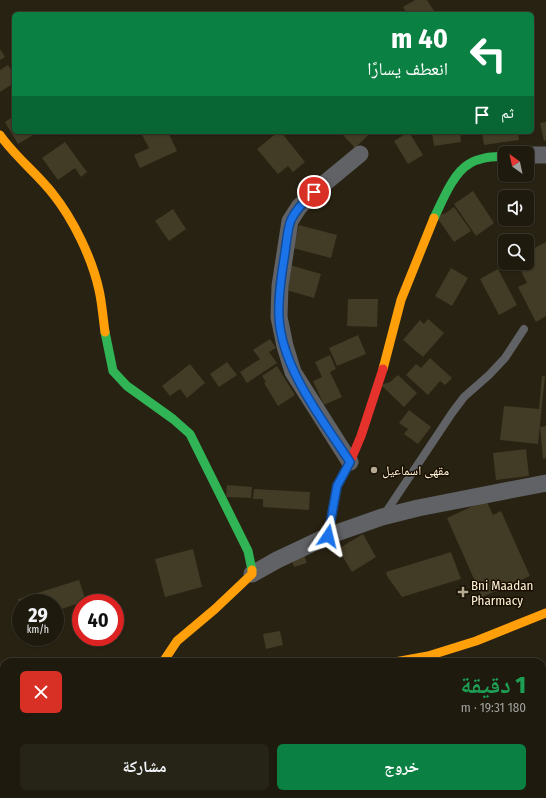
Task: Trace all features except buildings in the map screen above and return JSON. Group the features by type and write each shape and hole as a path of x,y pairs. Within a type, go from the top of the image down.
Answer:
{"street":[{"path":"0,136 8,147 53,193 65,210 88,254 99,289 113,371 127,386 173,419 190,434 248,551 252,565 252,574"},
{"path":"350,462 307,396 294,372 285,346 279,317 280,286 290,221 299,207 309,197 360,154"},
{"path":"534,155 546,156"},
{"path":"328,536 337,486 350,462 361,436 382,373 401,300 430,225 455,177 468,164 484,158 498,157"},
{"path":"166,658 178,640 215,609 252,574 277,560 328,536 382,517 418,508 546,483"},
{"path":"432,658 546,613"}],"lane":[{"path":"382,517 464,397 489,376 524,330"}],"traffic: fast":[{"path":"434,218 448,188 463,168 478,160 498,157"},
{"path":"105,332 113,371 127,386 173,419 190,434 248,551 252,570"}],"traffic: slow":[{"path":"0,135 12,151 53,194 68,215 81,239 96,278 101,300 105,332"},
{"path":"383,369 401,300 434,218"},
{"path":"166,658 177,641 215,609 252,574 252,570"},
{"path":"417,658 476,641 546,613"}],"traffic: jam":[{"path":"328,536 337,486 350,462 361,436 383,369"}],"place":[{"name":"مقهى اسماعيل","path":"374,470"},
{"name":"Bni Maadan Pharmacy","path":"463,592"}],"route":[{"path":"314,192 299,207 290,221 280,286 279,317 285,346 294,372 307,396 350,462 337,486 328,536"}]}
